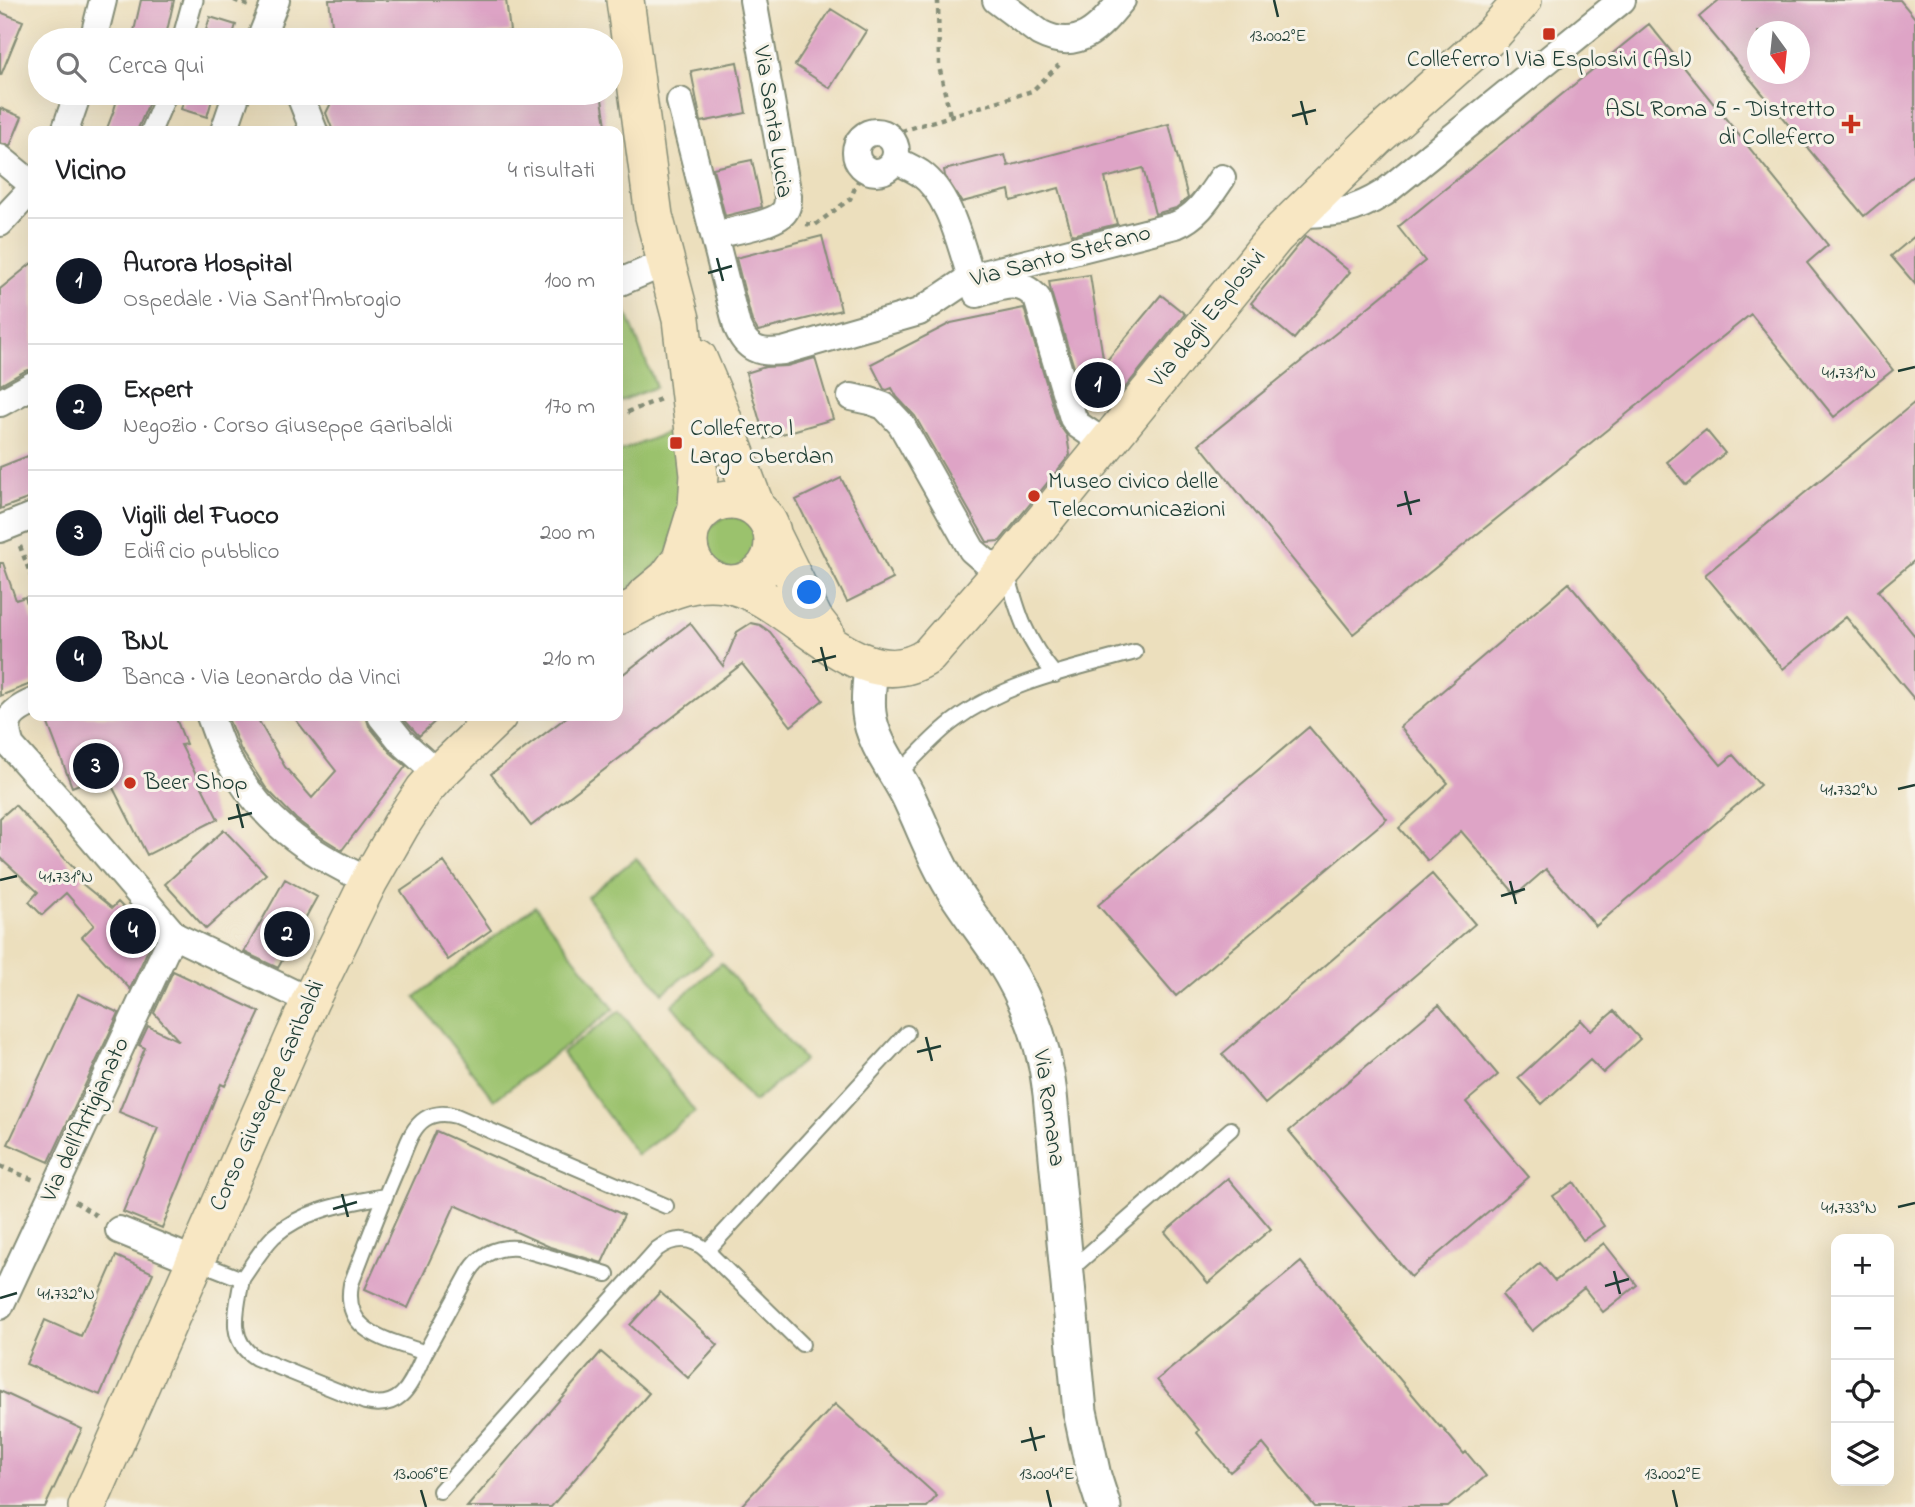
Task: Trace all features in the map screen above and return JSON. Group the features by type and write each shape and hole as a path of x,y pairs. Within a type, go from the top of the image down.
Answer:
{"main road":[{"path":"622,28 625,0"},
{"name":"Via degli Esplosivi","path":"855,658 904,666 928,656 1006,567 1264,249 1296,214 1376,138 1492,35 1523,0"},
{"path":"623,50 665,263 681,319 715,398 756,507 768,521 814,619 855,658"},
{"path":"681,319 699,475 699,496 689,540 695,564 703,574 714,581 769,603 855,658"},
{"path":"623,612 673,572 699,514 718,502 734,500 756,507"},
{"path":"623,614 672,589 694,585 739,584 751,580 769,563 774,538"},
{"name":"Corso Giuseppe Garibaldi","path":"87,1507 310,1001 369,881 424,790 493,721"}],"street":[{"path":"96,28 103,0"},
{"path":"185,28 193,0"},
{"path":"265,28 276,0"},
{"name":"Via Santa Lucia","path":"714,235 771,220 786,211 788,204 752,0"},
{"path":"996,0 1040,33 1061,40 1091,33 1101,26 1122,0"},
{"path":"1296,214 1345,211 1364,205 1393,188 1622,0"},
{"path":"680,101 714,235"},
{"path":"67,126 74,105"},
{"path":"154,126 162,105"},
{"path":"226,126 233,105"},
{"path":"304,105 312,126"},
{"path":"875,131 888,135 896,146 895,160 881,171 869,171 859,163 856,156 858,143 862,137 875,131"},
{"path":"0,158 28,183"},
{"path":"895,160 921,174 940,195 951,217 971,277"},
{"name":"Via Santo Stefano","path":"714,235 741,336 751,347 765,352 783,351 919,312 971,277 1176,225 1203,206 1222,178"},
{"path":"0,223 28,192"},
{"path":"623,281 665,263"},
{"path":"919,312 1002,287 1026,287 1037,298 1073,418 1078,425 1106,444"},
{"path":"0,403 28,388"},
{"path":"851,397 884,406 894,416 912,442 972,550 987,563 1006,567"},
{"name":"Via Romana","path":"855,658 869,690 869,714 877,738 950,885 1002,960 1024,1002 1035,1026 1045,1060 1081,1418 1104,1507"},
{"path":"28,705 18,710 8,723 8,752 67,809 176,936 310,1001"},
{"path":"212,721 226,755 268,817 310,850 369,881"},
{"path":"385,721 402,742 438,774"},
{"name":"Via dell'Artigianato","path":"0,1306 162,959 176,936"},
{"path":"119,1230 195,1261"}],"lane":[{"path":"1006,567 1025,630 1055,675"},
{"path":"897,775 944,729 1003,691 1135,652"},
{"path":"707,1251 908,1033"},
{"path":"425,1353 364,1329 353,1315 349,1294 385,1196 418,1125 431,1116 449,1114 666,1206"},
{"path":"1067,1273 1231,1129"},
{"path":"385,1196 335,1206 294,1222 266,1245 242,1279 235,1324 237,1337 244,1349 256,1358 365,1402 384,1404 400,1397 410,1384 470,1271 490,1252 508,1247 518,1248 607,1274"},
{"path":"440,1491 657,1249 672,1241 695,1242 707,1251 802,1344"},
{"path":"195,1261 242,1279"}],"path":[{"path":"938,0 939,66 950,115"},
{"path":"888,135 1032,91 1061,63"},
{"path":"771,220 815,225 850,199 864,168"},
{"path":"623,414 689,388"},
{"path":"15,523 28,565"}],"green space":[{"path":"623,306 656,387 623,400"},
{"path":"669,432 686,474 669,554 623,595 623,450"},
{"path":"731,517 750,524 757,543 750,562 731,569 712,562 705,543 712,524"},
{"path":"636,858 712,954 663,993 587,897"},
{"path":"535,906 614,1009 494,1100 415,997"},
{"path":"721,963 804,1060 754,1102 672,1005"},
{"path":"620,1011 695,1112 637,1155 562,1053"}],"building":[{"path":"141,0 174,0 168,28 135,28"},
{"path":"329,0 506,0 510,28 332,28"},
{"name":"ASL Roma 5 – Distretto di Colleferro","path":"1719,0 1900,0 1915,18 1915,174 1864,216 1755,84 1810,84 1810,21 1747,21 1747,75 1699,17"},
{"path":"831,9 866,31 830,88 795,65"},
{"path":"0,12 23,21 1,75 0,75"},
{"path":"210,17 236,25 235,28 207,28"},
{"path":"1649,24 1828,245 1807,263 1893,370 1834,417 1751,314 1353,634 1199,444 1425,261 1398,227"},
{"path":"737,62 746,113 701,122 691,71"},
{"path":"115,105 148,105 139,126 108,126"},
{"path":"182,105 210,105 207,117 181,109"},
{"path":"330,105 603,105 606,126 331,126 326,113"},
{"path":"0,108 22,117 10,146 0,143"},
{"path":"1169,124 1188,198 1176,208 1155,214 1143,168 1105,178 1117,224 1072,235 1059,188 1011,201 1009,190 962,202 945,176 944,170 1005,155 1008,166"},
{"path":"752,160 762,207 725,216 713,168"},
{"path":"822,236 841,310 758,331 752,321 736,258"},
{"path":"1306,236 1350,272 1294,339 1251,303"},
{"path":"1915,236 1915,284 1891,256"},
{"path":"28,266 28,370 0,385 0,289"},
{"path":"1090,275 1104,364 1161,295 1185,314 1117,398 1080,387 1051,292 1049,281"},
{"path":"1024,308 1058,423 1067,436 1070,455 1000,541 987,542 915,416 892,388 884,389 871,364 951,323"},
{"path":"815,358 833,419 765,439 746,373"},
{"path":"1915,402 1915,560 1878,591 1915,636 1915,700 1846,617 1783,669 1705,575"},
{"path":"1706,430 1725,453 1686,485 1667,462"},
{"path":"28,456 28,499 0,509 0,467"},
{"path":"841,478 893,579 847,602 796,500"},
{"path":"0,563 3,563 16,600 25,597 28,606 28,685 0,696"},
{"path":"1569,583 1721,765 1733,755 1760,785 1596,926 1546,869 1516,895 1461,831 1428,861 1399,828 1448,783 1400,727"},
{"path":"690,623 723,666 737,632 751,623 770,632 823,700 791,726 742,664 531,826 491,774 561,721 623,721 623,674"},
{"path":"47,721 177,721 186,744 181,745 218,819 147,855 106,774 72,787"},
{"path":"229,721 259,721 285,767 312,798 336,771 297,721 368,721 390,752 406,766 342,850 296,819 266,788 240,748"},
{"path":"406,721 436,721 419,736"},
{"path":"1309,727 1387,819 1176,996 1098,905"},
{"path":"15,805 83,878 80,882 112,908 118,902 153,939 130,989 82,937 94,925 66,893 42,915 29,902 38,892 0,857 0,818"},
{"path":"224,830 266,874 206,929 165,884"},
{"path":"444,862 491,930 448,960 401,891"},
{"path":"1432,874 1475,924 1265,1104 1222,1054"},
{"path":"285,879 317,897 278,968 244,952"},
{"path":"173,971 260,1012 225,1086 221,1084 162,1228 123,1212 158,1128 119,1112 145,1048 139,1045 148,1026 179,1041 154,1013"},
{"path":"78,994 119,1013 49,1162 8,1144"},
{"path":"1439,1005 1498,1075 1466,1102 1529,1177 1411,1277 1289,1131"},
{"path":"1614,1011 1640,1039 1603,1073 1590,1060 1542,1104 1518,1078 1581,1020 1591,1031"},
{"path":"436,1131 624,1215 602,1263 550,1247 455,1205 408,1308 365,1289"},
{"path":"1228,1178 1271,1229 1208,1283 1165,1232"},
{"path":"1574,1182 1604,1226 1583,1240 1553,1196"},
{"path":"1604,1243 1637,1285 1603,1312 1584,1288 1532,1331 1502,1295 1540,1263 1555,1281"},
{"path":"116,1256 153,1273 100,1395 26,1364 45,1320 81,1336"},
{"path":"1301,1262 1440,1427 1486,1476 1448,1507 1315,1507 1263,1444 1230,1472 1157,1380"},
{"path":"660,1292 718,1345 688,1378 630,1325"},
{"path":"601,1352 649,1393 551,1507 467,1507"},
{"path":"0,1391 82,1429 45,1507 0,1507"},
{"path":"835,1404 937,1496 927,1507 740,1507"}],"place":[{"name":"Colleferro | Via Esplosivi (Asl)","path":"1549,34"},
{"name":"ASL Roma 5 – Distretto di Colleferro","path":"1851,124"},
{"name":"Aurora Hospital","path":"1098,385"},
{"name":"Colleferro | Largo Oberdan","path":"676,443"},
{"name":"Museo civico delle Telecomunicazioni","path":"1034,496"},
{"name":"Vigili del Fuoco","path":"96,766"},
{"name":"Beer Shop","path":"130,783"},
{"name":"BNL","path":"133,931"},
{"name":"Expert","path":"287,934"}]}
